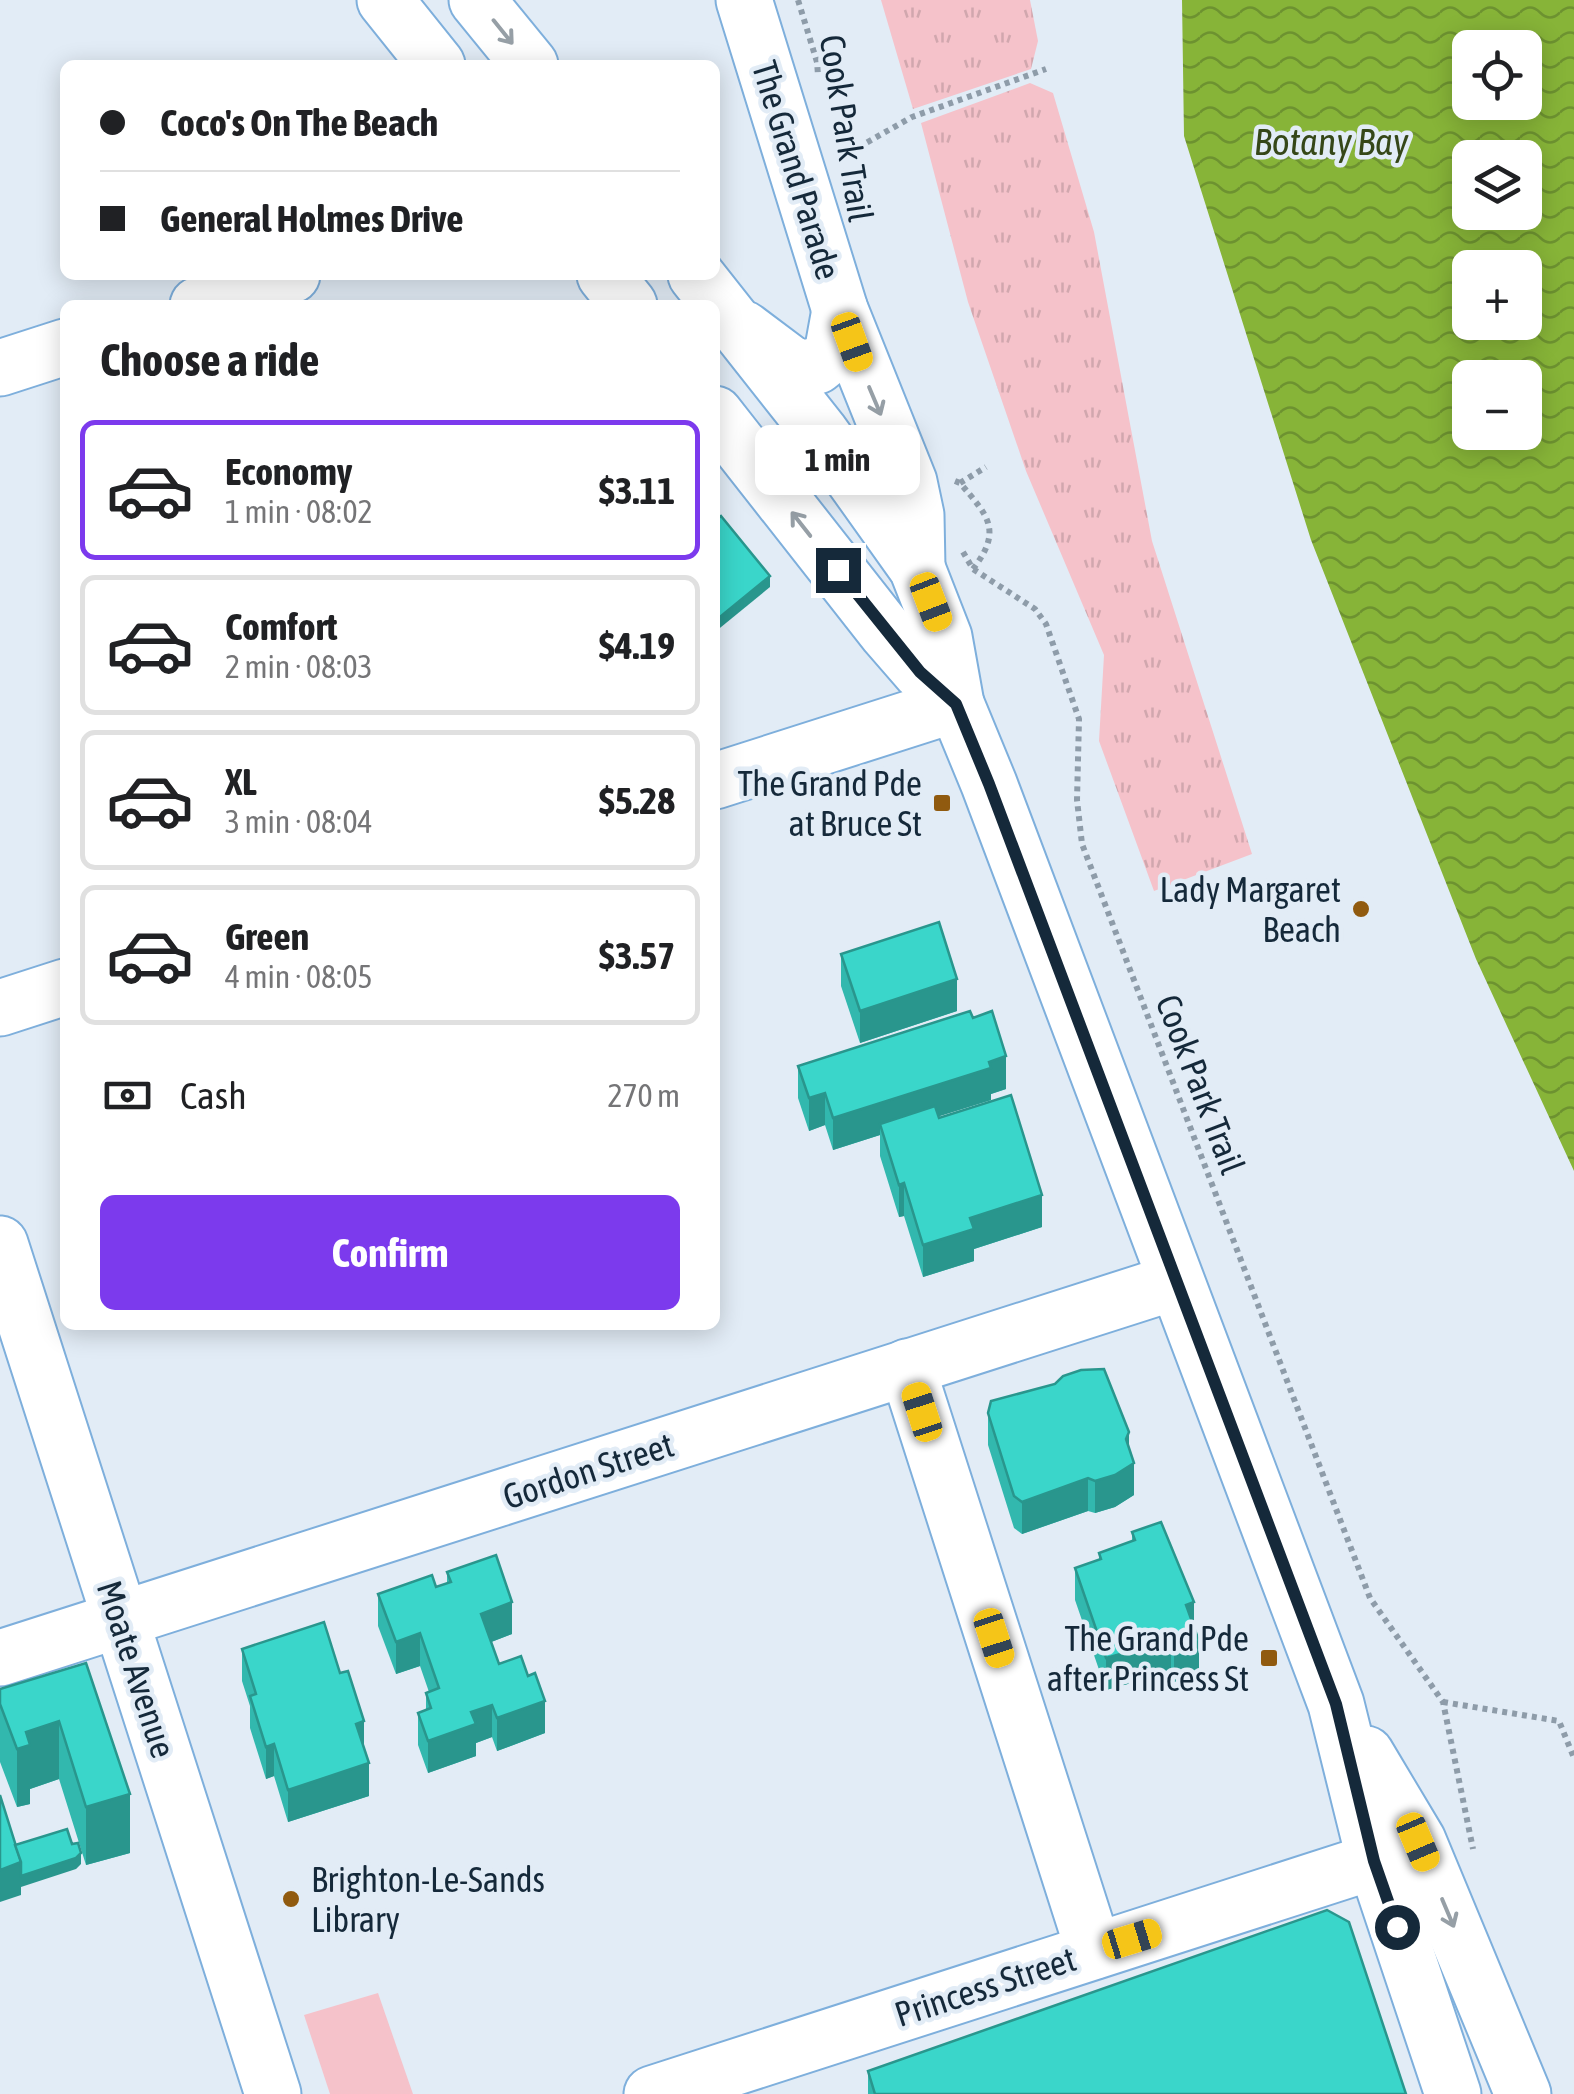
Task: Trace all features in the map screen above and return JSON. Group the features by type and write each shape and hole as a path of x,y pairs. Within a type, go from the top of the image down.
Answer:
{"main road":[{"path":"385,0 434,60"},
{"path":"477,0 526,60"},
{"name":"The Grand Parade","path":"744,0 840,310 909,482 916,515 939,558"},
{"path":"214,300 276,280"},
{"path":"610,280 625,300"},
{"path":"700,280 715,300"},
{"path":"720,306 820,432 939,558 944,637 956,704 1336,1704 1374,1861 1453,2094"},
{"path":"729,318 796,368 817,366 832,354 840,310"},
{"path":"0,368 60,350"},
{"path":"720,420 887,633 920,672 956,704"},
{"path":"720,779 956,704"},
{"path":"0,1008 60,989"},
{"name":"Moate Avenue","path":"0,1244 274,2094"},
{"name":"Gordon Street","path":"0,1658 1175,1282"},
{"path":"907,1367 1094,1951"},
{"path":"1336,1704 1418,1842 1523,2094"},
{"name":"Princess Street","path":"652,2094 1374,1861"}],"path":[{"name":"Cook Park Trail","path":"798,0 817,62 818,80"},
{"path":"798,176 824,167 912,117 1046,69"},
{"path":"960,483 986,466"},
{"path":"947,478 960,483 989,520 991,539 973,569"},
{"name":"Cook Park Trail","path":"939,558 973,569 1035,608 1046,624 1079,719 1082,844 1370,1598 1443,1702 1560,1721 1574,1758"}],"green space":[{"path":"881,0 1030,0 1038,41 1031,69 913,109"},
{"path":"1030,83 1053,93 1094,232 1152,541 1252,854 1154,891 1099,741 1104,655 1026,471 968,302 921,123"},
{"path":"378,1993 413,2094 330,2094 304,2015"}],"water":[{"name":"Botany Bay","path":"1182,0 1574,0 1574,1171 1476,959 1311,540 1184,136"}],"building":[{"path":"720,517 770,576 720,617"},
{"path":"939,922 957,979 860,1011 841,954"},
{"path":"970,1011 973,1018 992,1011 1006,1056 989,1062 991,1068 833,1118 825,1093 809,1098 798,1066"},
{"path":"1011,1095 1042,1195 970,1218 974,1229 923,1245 880,1124 935,1106 939,1118"},
{"path":"1104,1369 1129,1432 1126,1439 1134,1463 1115,1475 1095,1481 1088,1478 1022,1502 1014,1496 988,1413 991,1401 1055,1384 1063,1376 1081,1370"},
{"path":"1161,1522 1194,1602 1186,1605 1199,1641 1174,1650 1171,1640 1106,1658 1075,1568 1101,1559 1099,1553 1135,1540 1132,1532"},
{"path":"496,1555 512,1602 481,1614 499,1664 521,1656 528,1676 535,1673 545,1701 497,1718 492,1705 471,1712 476,1724 428,1741 418,1713 431,1708 426,1693 439,1688 420,1633 396,1642 378,1594 432,1575 436,1587 451,1582 447,1572"},
{"path":"324,1622 340,1673 348,1671 364,1721 356,1724 369,1763 288,1790 274,1744 266,1747 250,1696 256,1694 242,1649"},
{"path":"86,1663 130,1794 86,1807 59,1721 26,1732 30,1745 17,1749 0,1704 0,1689"},
{"path":"0,1795 21,1862 0,1870"},
{"path":"67,1829 72,1844 78,1843 81,1853 21,1876 15,1845"},
{"path":"1327,1910 1349,1922 1406,2094 875,2094 868,2071"}],"place":[{"name":"The Grand Pde at Bruce St","path":"942,803"},
{"name":"Lady Margaret Beach","path":"1361,909"},
{"name":"The Grand Pde after Princess St","path":"1269,1658"},
{"name":"Brighton-Le-Sands Library","path":"291,1899"}],"route":[{"path":"838,570 920,672 956,704 989,784 1336,1704 1374,1861 1397,1927"}]}
